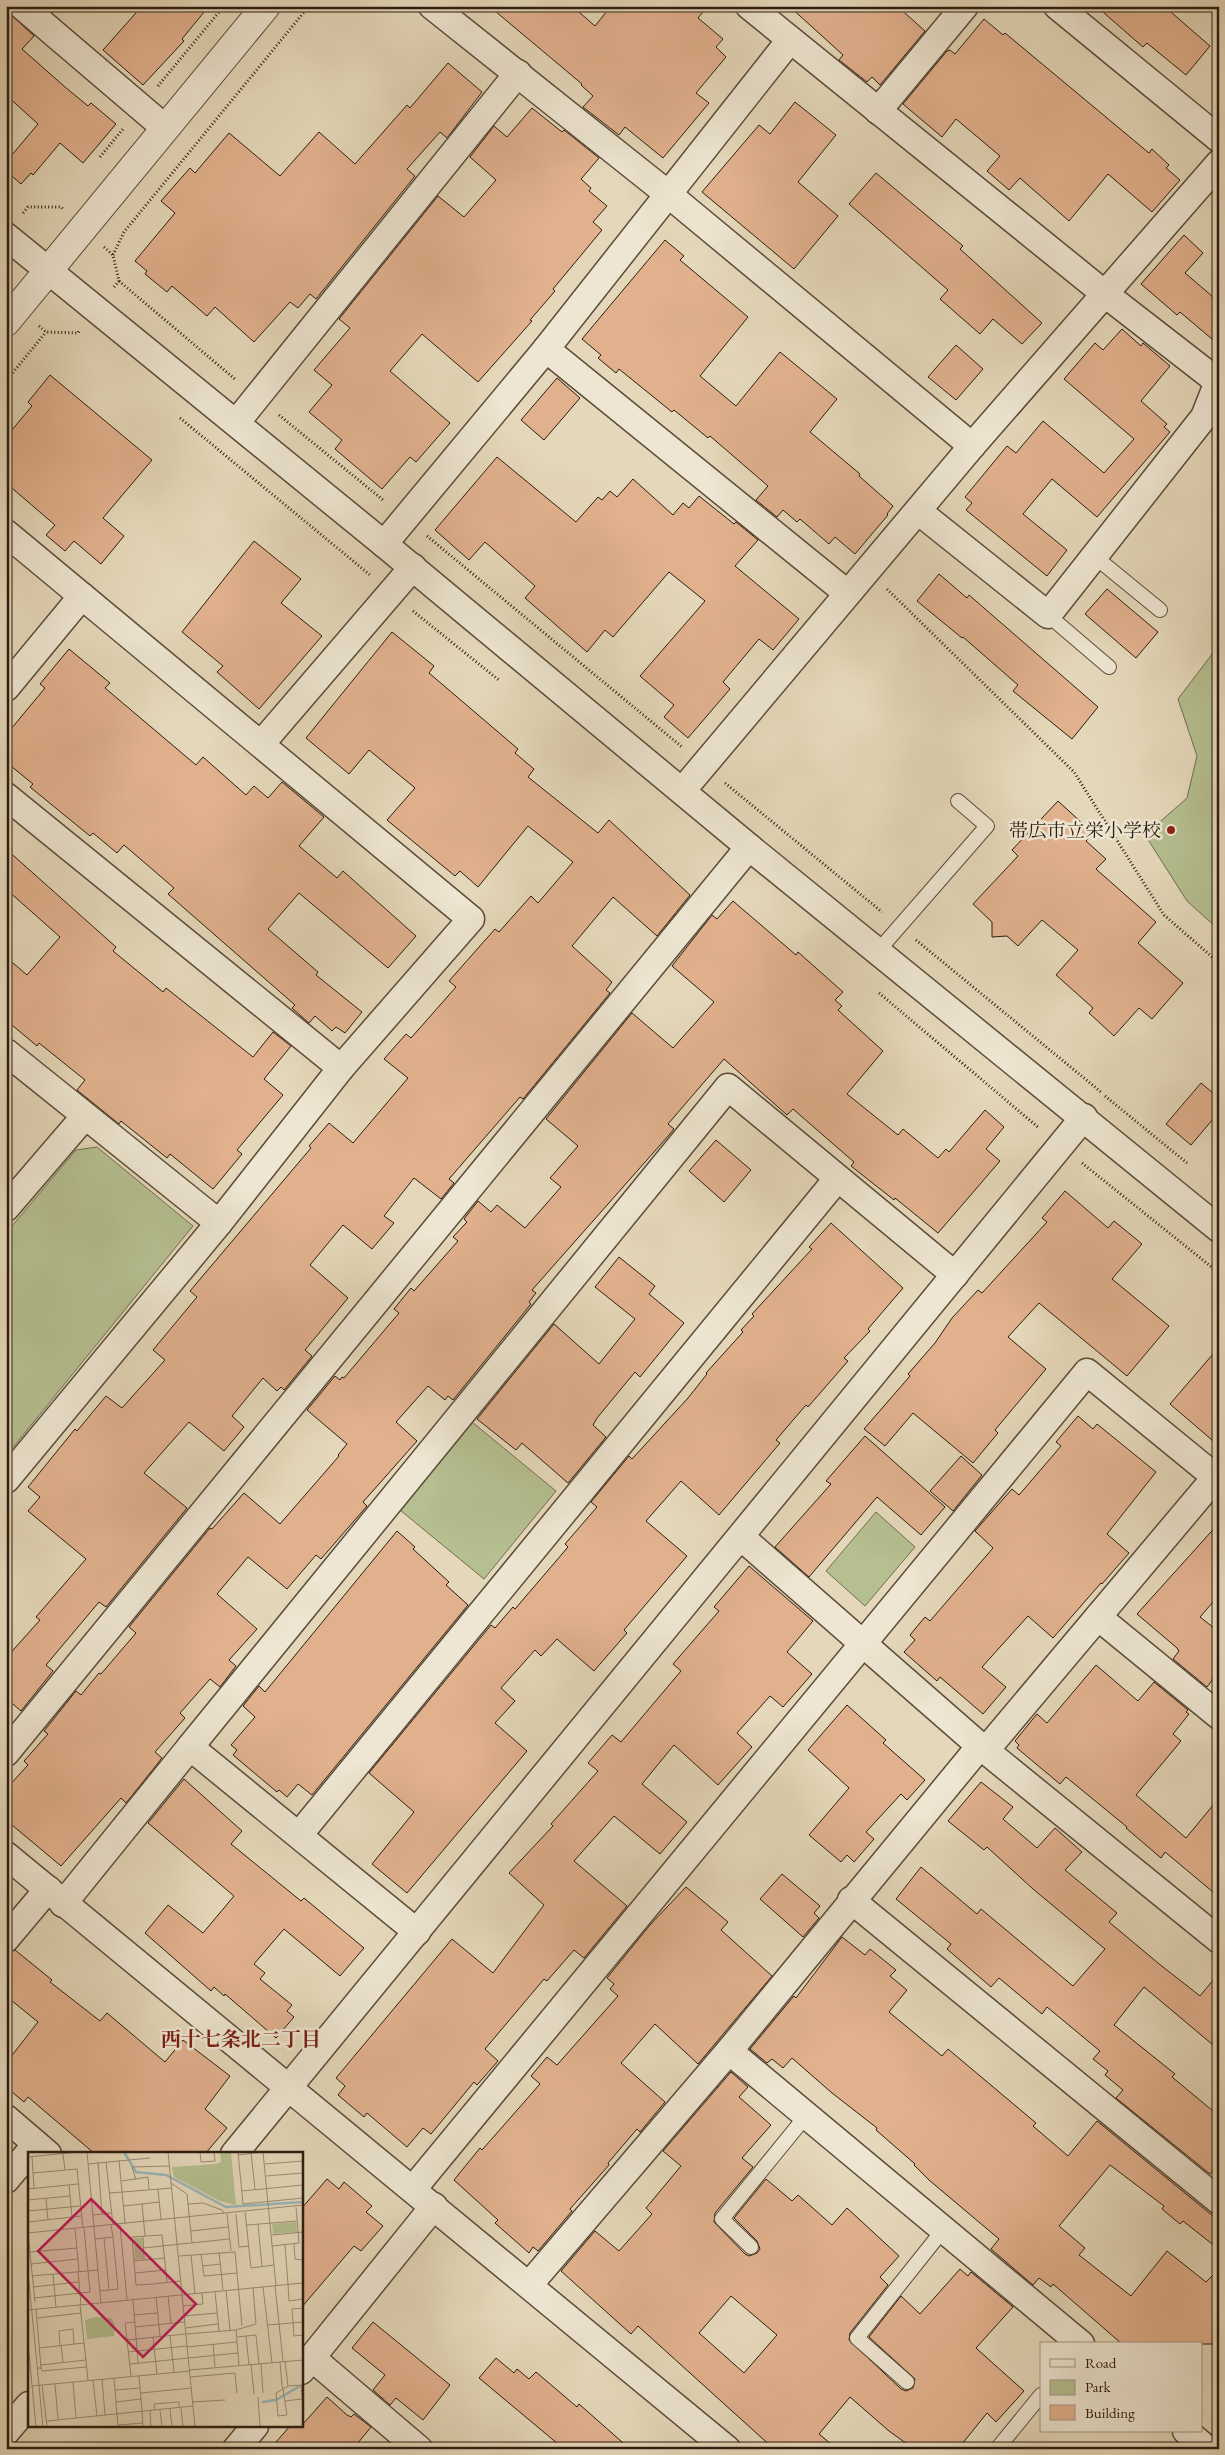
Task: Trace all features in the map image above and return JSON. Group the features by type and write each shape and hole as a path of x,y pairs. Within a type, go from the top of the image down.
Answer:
{"street":[{"path":"22,6 165,128"},
{"path":"6,322 266,6"},
{"path":"432,6 668,194 972,446"},
{"path":"749,6 1105,294 1218,380 1204,417 1048,615 918,510"},
{"path":"878,111 965,6"},
{"path":"1057,6 1219,139"},
{"path":"384,544 546,349 790,40"},
{"path":"236,423 518,73"},
{"path":"682,791 847,592 1219,163"},
{"path":"6,236 413,567 749,847 1084,1117 1219,1229"},
{"path":"546,349 847,592"},
{"path":"6,533 471,919 341,1068 219,1223 6,1480"},
{"path":"261,744 413,567"},
{"path":"6,688 82,596"},
{"path":"6,796 341,1068"},
{"path":"6,1753 749,847"},
{"path":"6,1052 219,1223"},
{"path":"6,1939 55,1896 190,1747 728,1087 955,1275"},
{"path":"6,1208 84,1116"},
{"path":"236,2152 1084,1117"},
{"path":"299,1835 838,1179"},
{"path":"413,2189 1087,1372 1218,1477 851,1900 729,2051 529,2285"},
{"path":"741,1537 983,1748 1219,1940"},
{"path":"1098,1617 1219,1716"},
{"path":"190,1747 416,1932"},
{"path":"6,1855 727,2449"},
{"path":"851,1900 1219,2201"},
{"path":"729,2051 1078,2342"},
{"path":"6,2118 42,2149"},
{"path":"6,2180 28,2161"},
{"path":"419,2449 307,2364 434,2206"},
{"path":"6,2432 28,2406"},
{"path":"236,2449 253,2428"},
{"path":"1187,2432 1207,2449"}],"lane":[{"path":"1094,556 1160,610"},
{"path":"1048,615 1109,667"},
{"path":"878,951 987,826 958,800"},
{"path":"751,2247 722,2219 806,2116"},
{"path":"907,2382 857,2338 943,2230"},
{"path":"997,2449 1040,2396"}],"path":[{"path":"113,255 124,232 309,6"},
{"path":"119,282 1188,1164"},
{"path":"6,381 46,332"},
{"path":"867,569 1074,772 1164,915 1219,963"}],"green space":[{"path":"1219,645 1219,930 1187,901 1145,835 1187,798 1197,756 1178,699"},
{"path":"97,1147 193,1226 6,1456 6,1233 76,1150"},
{"path":"472,1422 556,1491 484,1579 400,1510"},
{"path":"876,1512 915,1547 865,1606 826,1571"}],"building":[{"path":"142,6 209,6 182,39 184,41 143,85 103,50"},
{"path":"489,6 572,6 595,26 611,6 708,6 698,18 723,39 716,47 726,57 696,93 709,103 663,158 625,127 619,135 583,107 593,96 582,84"},
{"path":"789,6 897,6 925,31 880,85 872,77 867,82 839,60 843,55"},
{"path":"1096,6 1164,6 1210,46 1186,75 1147,43 1143,47"},
{"path":"6,10 34,36 22,49 88,106 91,103 116,124 83,163 60,143 33,175 31,173 21,184 6,171 6,162 38,124 6,95"},
{"path":"984,19 1003,35 1005,33 1149,153 1152,149 1169,165 1166,168 1180,180 1152,212 1108,174 1069,221 1020,178 1009,190 987,171 1000,156 956,119 942,137 903,104 947,51 950,50 955,54"},
{"path":"448,63 482,92 447,138 440,132 407,169 415,176 316,299 310,294 298,308 290,302 254,342 215,307 207,316 172,286 167,292 145,274 147,271 135,261 175,213 161,201 190,168 195,173 229,133 280,176 319,132 355,164 407,105 410,108"},
{"path":"795,102 836,135 798,182 838,216 794,269 702,192 759,125 770,134"},
{"path":"532,108 562,132 564,130 599,158 581,179 591,188 589,191 607,206 593,222 602,230 553,289 555,291 530,320 532,321 478,382 422,334 390,371 450,423 416,462 410,457 382,489 335,449 342,440 309,412 332,385 314,370 350,328 339,319 438,196 464,217 496,180 470,157 494,126 507,137"},
{"path":"876,173 963,246 960,249 1042,323 1022,344 993,319 980,334 940,299 948,290 849,204"},
{"path":"1184,235 1203,253 1185,273 1219,302 1219,345 1180,312 1177,315 1141,284"},
{"path":"665,240 684,256 680,260 748,317 700,376 736,406 780,352 837,399 810,432 860,474 859,476 893,506 888,515 855,554 835,537 829,544 800,519 797,522 783,510 777,517 756,500 768,486 710,436 708,438 674,410 672,412 619,369 616,373 598,358 601,355 582,339"},
{"path":"1122,329 1141,346 1143,343 1170,366 1141,401 1167,424 1164,427 1170,432 1097,517 1052,479 1023,514 1067,550 1047,576 966,510 972,503 965,497 1007,446 1016,453 1043,421 1104,473 1134,439 1064,379 1095,343 1103,350"},
{"path":"956,345 983,369 956,400 928,377"},
{"path":"50,375 152,460 103,518 124,536 101,564 74,541 65,551 46,535 55,525 6,483 6,437 32,406 28,402"},
{"path":"557,378 580,398 544,440 521,420"},
{"path":"497,457 576,522 598,497 602,500 610,491 617,497 633,479 673,515 683,503 689,508 699,496 734,524 736,522 758,540 735,566 799,619 773,650 759,639 723,682 730,689 688,738 664,717 674,705 640,676 705,601 669,572 613,637 605,630 587,652 525,598 535,586 485,542 469,560 435,530"},
{"path":"254,541 301,579 281,603 322,636 259,709 217,672 223,666 182,632"},
{"path":"939,574 967,598 969,595 1098,707 1072,739 1013,691 1018,685 963,637 917,601"},
{"path":"1107,589 1158,632 1136,658 1085,614"},
{"path":"392,632 434,666 429,673 518,749 515,753 534,769 528,777 598,833 609,820 690,895 657,936 613,897 572,946 612,982 606,990 610,993 523,1099 520,1097 449,1179 454,1183 441,1199 414,1178 384,1216 394,1223 372,1249 343,1225 310,1265 348,1298 305,1350 312,1356 284,1390 281,1387 277,1391 263,1378 232,1416 244,1427 224,1451 189,1422 144,1473 187,1508 106,1607 99,1602 46,1665 53,1671 21,1711 6,1698 6,1658 40,1620 36,1617 86,1559 28,1511 40,1497 28,1487 75,1429 77,1431 106,1396 122,1408 165,1360 153,1350 197,1297 190,1291 311,1148 309,1146 329,1123 353,1143 408,1078 384,1059 406,1034 411,1038 456,987 449,981 495,929 499,932 531,896 538,903 573,862 528,826 478,887 460,871 455,876 387,820 415,788 369,750 349,774 306,738"},
{"path":"69,649 110,683 105,688 196,765 203,757 246,795 254,786 268,798 282,782 324,817 299,846 337,878 343,871 416,936 388,968 299,893 268,929 318,972 316,975 362,1012 345,1033 336,1027 332,1031 315,1016 309,1023 292,1008 295,1005 168,894 174,888 124,845 117,853 93,833 90,836 30,787 33,784 6,762 6,735 45,688 40,684"},
{"path":"1058,801 1093,833 1086,841 1106,859 1096,869 1156,922 1138,943 1183,983 1152,1019 1139,1008 1114,1036 1089,1013 1093,1008 1056,975 1078,950 1042,920 1018,946 1007,936 992,937 992,922 973,904 1018,856 1012,850"},
{"path":"6,849 116,947 113,951 163,992 166,988 253,1057 273,1032 291,1046 264,1079 283,1095 237,1150 242,1154 213,1189 170,1154 167,1158 121,1121 119,1124 77,1090 85,1080 39,1043 37,1046 6,1020 6,957 27,975 60,937 6,889"},
{"path":"733,901 796,955 798,952 843,992 835,1000 842,1006 838,1010 883,1051 847,1094 898,1135 903,1129 938,1158 946,1149 949,1152 985,1110 1004,1127 986,1149 1000,1161 938,1233 851,1166 854,1162 793,1109 787,1115 724,1059 668,1124 674,1129 532,1290 536,1293 529,1302 531,1304 453,1400 448,1396 445,1400 428,1386 396,1422 417,1441 363,1502 367,1506 321,1559 316,1555 287,1589 248,1557 217,1594 257,1629 229,1660 236,1666 220,1687 210,1679 180,1713 185,1718 155,1752 162,1758 126,1803 121,1798 61,1866 6,1820 6,1789 28,1765 24,1761 48,1734 44,1731 76,1691 81,1695 136,1633 129,1627 210,1528 212,1529 244,1493 280,1524 339,1456 347,1444 307,1410 335,1376 340,1380 342,1377 344,1378 399,1313 394,1309 411,1288 414,1291 458,1241 453,1237 467,1222 464,1219 478,1201 491,1212 497,1205 525,1228 561,1187 550,1178 578,1146 546,1119 632,1013 673,1048 714,1002 672,966 712,915 717,919"},
{"path":"1201,1083 1219,1098 1219,1112 1191,1145 1166,1124"},
{"path":"716,1140 751,1170 724,1202 689,1171"},
{"path":"1065,1191 1108,1228 1114,1221 1142,1244 1112,1279 1169,1326 1127,1376 1039,1303 1008,1337 1046,1369 995,1430 998,1433 973,1463 913,1413 885,1446 864,1429 910,1376 908,1374 935,1343 952,1318 978,1290 982,1293 1047,1222 1042,1218"},
{"path":"831,1223 903,1288 868,1329 870,1331 844,1358 848,1361 776,1440 780,1443 719,1515 681,1481 646,1521 687,1556 624,1630 627,1633 594,1671 557,1639 541,1656 535,1650 501,1688 515,1701 495,1723 527,1751 407,1893 372,1864 414,1812 369,1773 491,1625 495,1628 513,1607 515,1609 568,1547 565,1544 597,1507 591,1502 629,1456 632,1459 688,1398 706,1373 743,1332 741,1330 754,1316 752,1314 812,1249 809,1247"},
{"path":"619,1257 655,1286 649,1294 684,1323 640,1377 635,1372 597,1418 593,1425 606,1437 568,1483 522,1443 516,1450 477,1419 554,1324 599,1364 635,1319 595,1287"},
{"path":"1219,1347 1219,1446 1170,1404"},
{"path":"1078,1416 1093,1429 1097,1424 1156,1472 1107,1534 1129,1553 1102,1584 1053,1638 1028,1616 982,1667 1006,1687 983,1714 940,1677 937,1681 904,1652 915,1640 910,1635 925,1617 930,1621 993,1548 975,1531 1012,1489 1019,1495 1061,1446 1056,1442"},
{"path":"865,1436 945,1507 921,1535 877,1497 809,1577 775,1547 831,1484 826,1481"},
{"path":"961,1456 982,1475 953,1511 930,1491"},
{"path":"1219,1523 1219,1595 1200,1617 1219,1632 1219,1671 1207,1687 1173,1659 1179,1651 1177,1648 1137,1614"},
{"path":"397,1531 415,1547 413,1549 449,1582 446,1585 468,1605 312,1795 298,1784 287,1797 279,1790 277,1792 233,1755 237,1750 231,1745 255,1717 243,1706 259,1686 265,1692"},
{"path":"749,1566 813,1621 787,1652 812,1674 783,1707 770,1696 737,1733 752,1747 718,1785 674,1745 642,1784 687,1822 660,1854 614,1816 574,1861 627,1906 584,1958 574,1950 547,1981 544,1979 485,2049 498,2061 477,2085 474,2082 431,2134 423,2128 407,2147 367,2113 364,2117 338,2095 345,2086 336,2078 452,1939 493,1973 544,1905 509,1873 553,1826 551,1824 598,1771 588,1763 612,1735 621,1742 681,1671 673,1664 719,1611 714,1607"},
{"path":"1096,1665 1138,1701 1154,1682 1188,1710 1186,1712 1189,1714 1173,1734 1181,1741 1136,1795 1186,1838 1219,1798 1219,1897 1165,1852 1161,1858 1127,1827 1066,1777 1060,1784 1017,1748 1019,1745 1015,1741 1037,1714 1047,1723"},
{"path":"847,1705 886,1740 883,1743 925,1780 907,1800 901,1794 866,1832 874,1839 854,1862 847,1855 841,1862 809,1835 849,1788 808,1750"},
{"path":"184,1779 242,1831 231,1844 301,1901 304,1898 364,1948 340,1976 284,1929 254,1964 265,1973 260,1979 292,2005 287,2011 294,2017 276,2038 225,1994 224,1996 214,1987 211,1991 145,1933 168,1905 203,1933 234,1896 148,1823"},
{"path":"981,1782 1013,1807 1003,1819 1037,1848 1055,1828 1082,1852 1065,1870 1117,1913 1109,1922 1158,1963 1200,1996 1219,1973 1219,2050 1144,1987 1114,2025 1175,2074 1172,2077 1219,2116 1219,2164 1210,2174 1116,2098 1123,2090 1105,2075 1108,2071 1093,2059 1100,2051 1047,2007 1042,2014 999,1978 991,1987 947,1949 951,1944 896,1899 921,1867 977,1914 981,1909 1073,1986 1105,1949 1033,1889 987,1847 984,1850 948,1821"},
{"path":"782,1874 820,1906 814,1913 819,1918 803,1937 760,1899"},
{"path":"686,1887 728,1922 721,1930 772,1976 698,2064 655,2024 621,2063 665,2102 640,2132 637,2129 608,2163 609,2165 570,2209 572,2211 538,2251 533,2247 529,2253 495,2223 498,2220 454,2180 480,2148 482,2150 540,2084 531,2076 547,2057 557,2065 618,1996 610,1989 614,1984 607,1978 650,1925"},
{"path":"842,1937 865,1955 870,1949 896,1970 890,1976 907,1990 889,2012 942,2056 948,2049 1036,2123 1033,2126 1068,2156 1097,2121 1219,2221 1219,2243 1216,2247 1183,2221 1180,2224 1162,2209 1164,2206 1110,2165 1059,2226 1085,2248 1079,2255 1131,2296 1167,2251 1206,2282 1219,2269 1219,2344 1202,2344 1202,2342 1120,2342 1053,2284 1051,2287 1039,2278 1033,2285 991,2249 999,2239 929,2180 915,2164 876,2130 877,2128 832,2093 792,2058 783,2068 772,2059 767,2063 750,2049 794,1996 796,1998"},
{"path":"15,1950 52,1980 50,1982 100,2021 107,2013 165,2062 183,2040 230,2076 205,2109 227,2128 207,2152 93,2152 28,2097 24,2102 6,2087 6,2063 38,2022 6,1996 6,1954"},
{"path":"731,2072 748,2087 739,2097 771,2125 742,2158 753,2167 715,2213 714,2222 749,2256 757,2253 760,2249 757,2241 734,2218 766,2179 792,2201 798,2195 832,2225 847,2208 899,2256 880,2277 888,2285 850,2333 849,2340 901,2389 906,2391 913,2388 915,2379 869,2337 901,2296 920,2314 960,2269 968,2276 971,2272 1013,2307 976,2348 1024,2391 996,2422 987,2413 958,2449 914,2449 889,2431 850,2397 819,2434 837,2449 774,2449 638,2326 631,2334 561,2271 595,2231 619,2251 652,2214 646,2208 681,2166 663,2151","holes":["731,2296 777,2335 744,2373 699,2333"]},
{"path":"327,2179 339,2189 344,2182 372,2206 366,2212 383,2226 361,2251 354,2246 302,2307 302,2208"},
{"path":"373,2322 450,2385 423,2420 396,2398 390,2405 373,2390 385,2375 352,2348"},
{"path":"496,2358 514,2373 517,2369 529,2379 536,2372 577,2407 579,2404 630,2449 564,2449 479,2378"},
{"path":"327,2397 347,2415 351,2417 354,2414 371,2427 353,2449 270,2449 288,2428 302,2428 303,2424"}],"place":[{"name":"帯広市立栄小学校","path":"1171,830"}],"district":[{"name":"西十七条北二丁目","path":"241,2039"}]}
